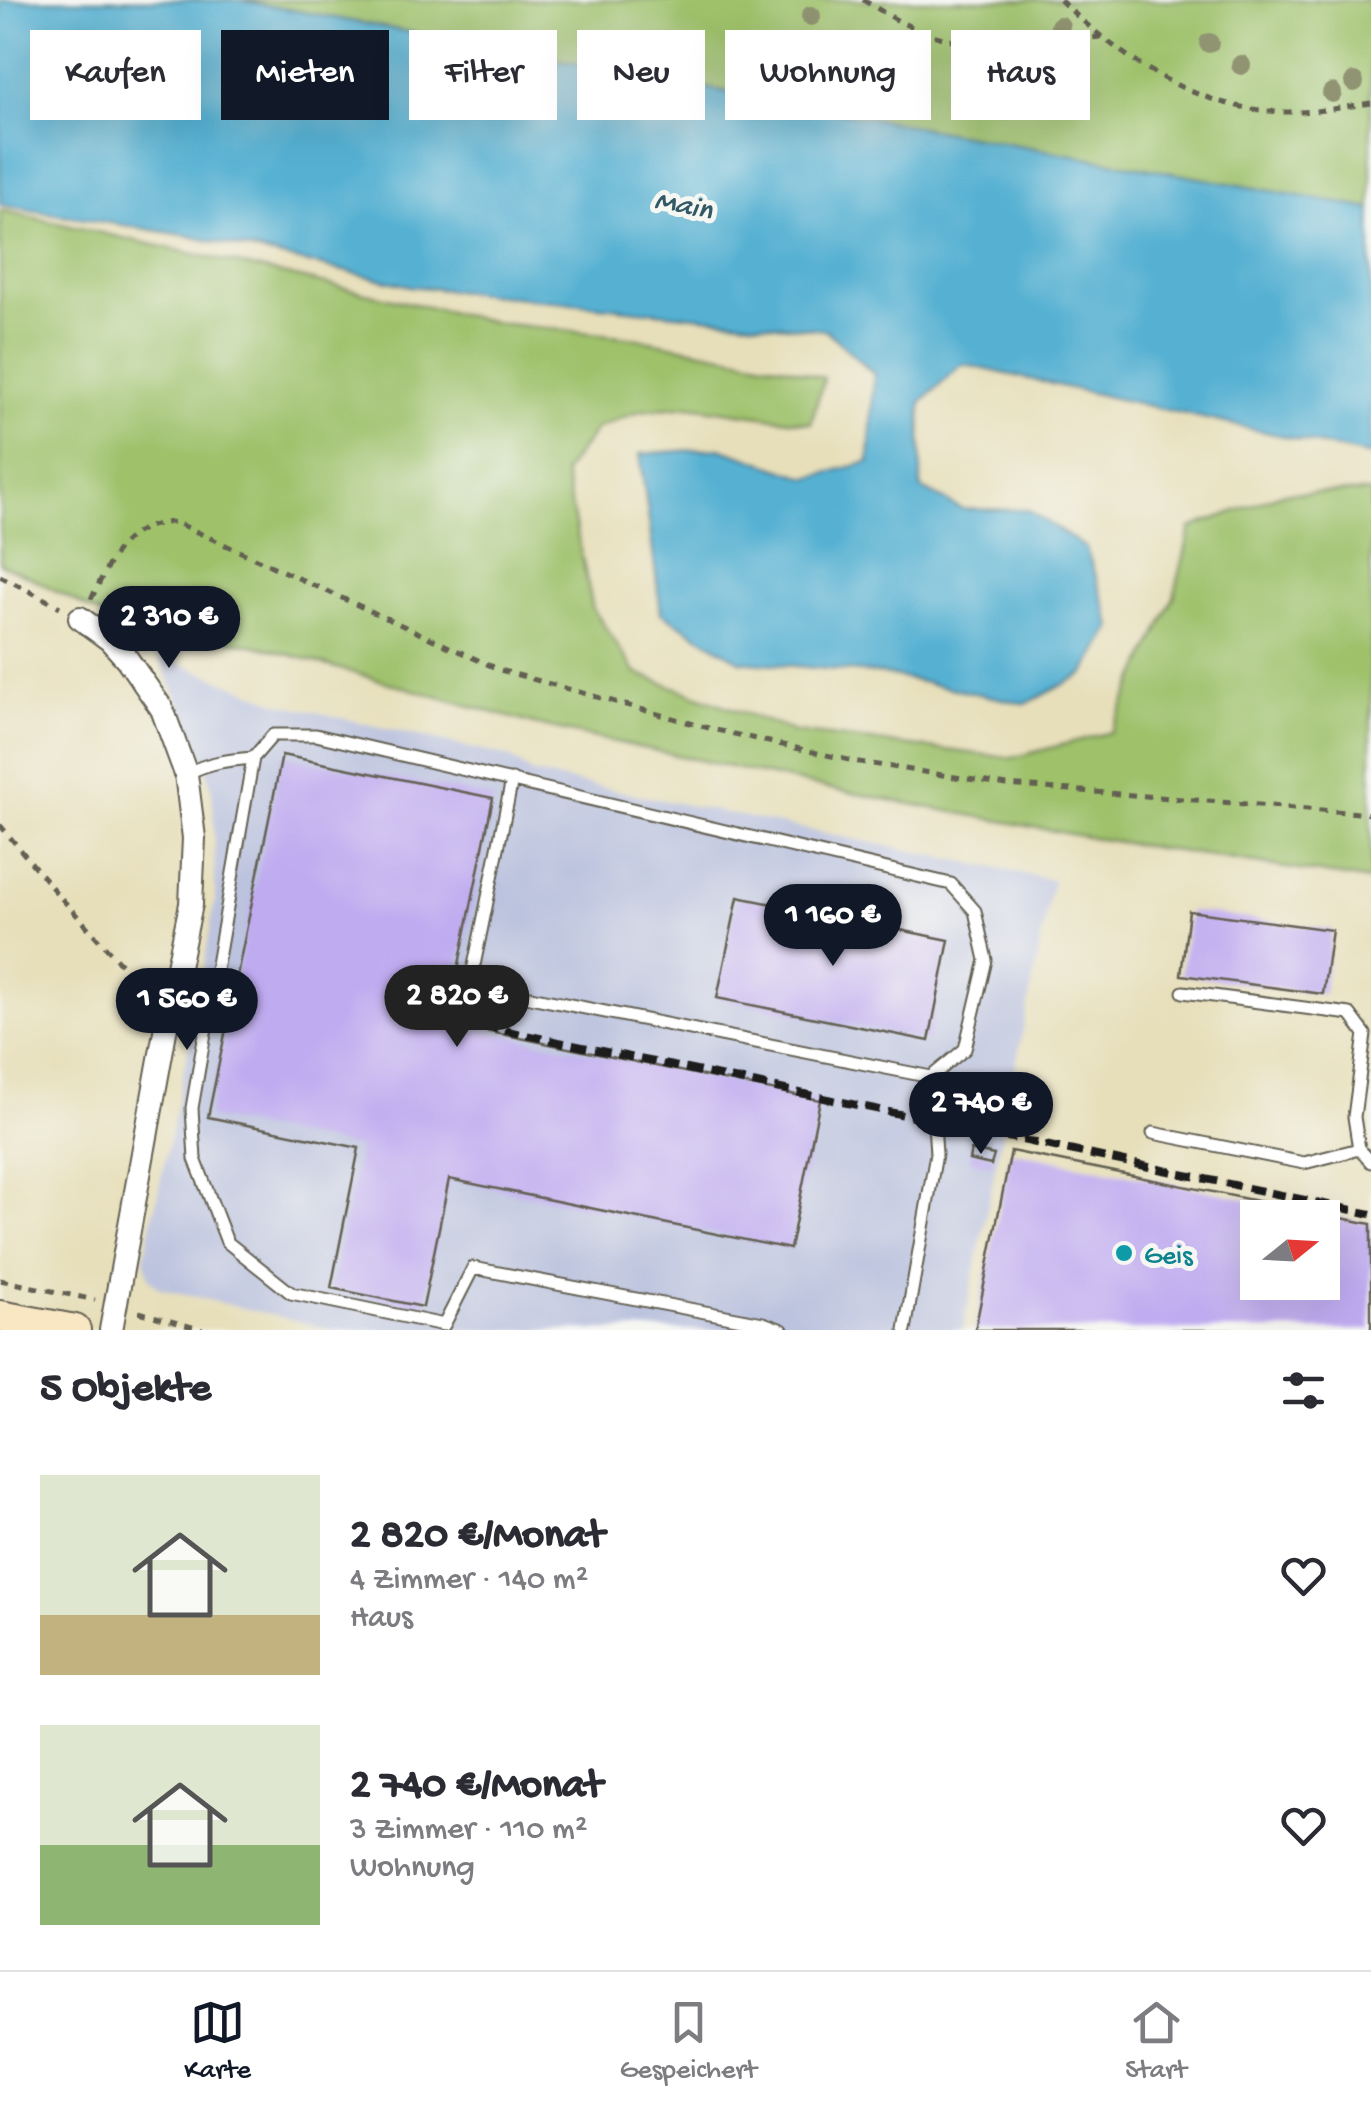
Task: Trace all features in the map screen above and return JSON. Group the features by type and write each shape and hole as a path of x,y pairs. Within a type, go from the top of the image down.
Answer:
{"street":[{"path":"80,618 110,640 162,709 186,774 194,838 191,904 110,1330"},
{"path":"0,1316 74,1330"}],"lane":[{"path":"512,780 470,985 931,1076 965,1049 986,960 975,911 952,884 512,780 316,735 273,735 254,758 192,1108 195,1159 227,1242 291,1293 444,1325 473,1268 782,1330"},
{"path":"186,774 219,760 254,758"},
{"path":"1183,992 1350,1014 1365,1034 1354,1117 1359,1149 1371,1162"},
{"path":"906,1330 936,1154 931,1076"},
{"path":"1152,1134 1304,1163 1359,1149"}],"path":[{"path":"863,0 907,25 946,39 984,46 1100,37"},
{"path":"1060,0 1134,62 1172,85 1206,99 1249,109 1290,112 1371,103"},
{"path":"0,576 80,618 120,546 153,524 176,522 500,670 712,729 853,761 1007,785 1371,814"},
{"path":"0,826 168,1016"}],"shaded area":[{"path":"157,654 278,703 509,757 531,773 1053,880 963,1330 334,1330 159,1288 150,1279 144,1259 215,901 212,789 199,746"}],"green space":[{"path":"239,0 1371,0 1371,209 881,120 931,120 931,30 725,30 725,92 705,88 705,30 577,30 577,64 557,60 557,30 409,32"},
{"path":"0,210 498,323 629,337 787,367 824,378 811,423 689,406 639,411 597,428 564,472 593,609 636,673 795,732 1012,758 1111,732 1174,597 1191,528 1284,493 1371,492 1371,881 1086,837 831,789 537,725 270,649 164,627 153,643 0,564"}],"water":[{"name":"Main","path":"0,0 239,0 409,32 409,120 557,120 557,60 577,64 577,120 705,120 705,88 725,92 725,120 881,120 1371,209 1371,456 962,364 921,403 921,488 962,509 1028,510 1086,548 1112,626 1085,673 1026,704 883,674 740,661 661,613 640,454 720,448 808,478 869,462 874,374 826,330 410,286 189,236 0,205"}],"building":[{"path":"282,755 493,798 447,1023 820,1100 790,1249 449,1179 423,1307 331,1288 359,1148 208,1117"},
{"path":"738,897 949,940 929,1041 717,998"},
{"path":"1189,911 1332,930 1323,994 1181,975"},
{"path":"1012,1088 1022,1090 1016,1117 1006,1114"},
{"path":"971,1150 994,1155 991,1165 969,1160"},
{"name":"Geis","path":"1011,1151 1253,1200 1240,1200 1240,1300 1340,1300 1340,1218 1371,1224 1371,1330 975,1330"}],"railway":[{"path":"460,1021 1371,1214"}],"place":[{"name":"Geis","path":"1124,1253"}]}
